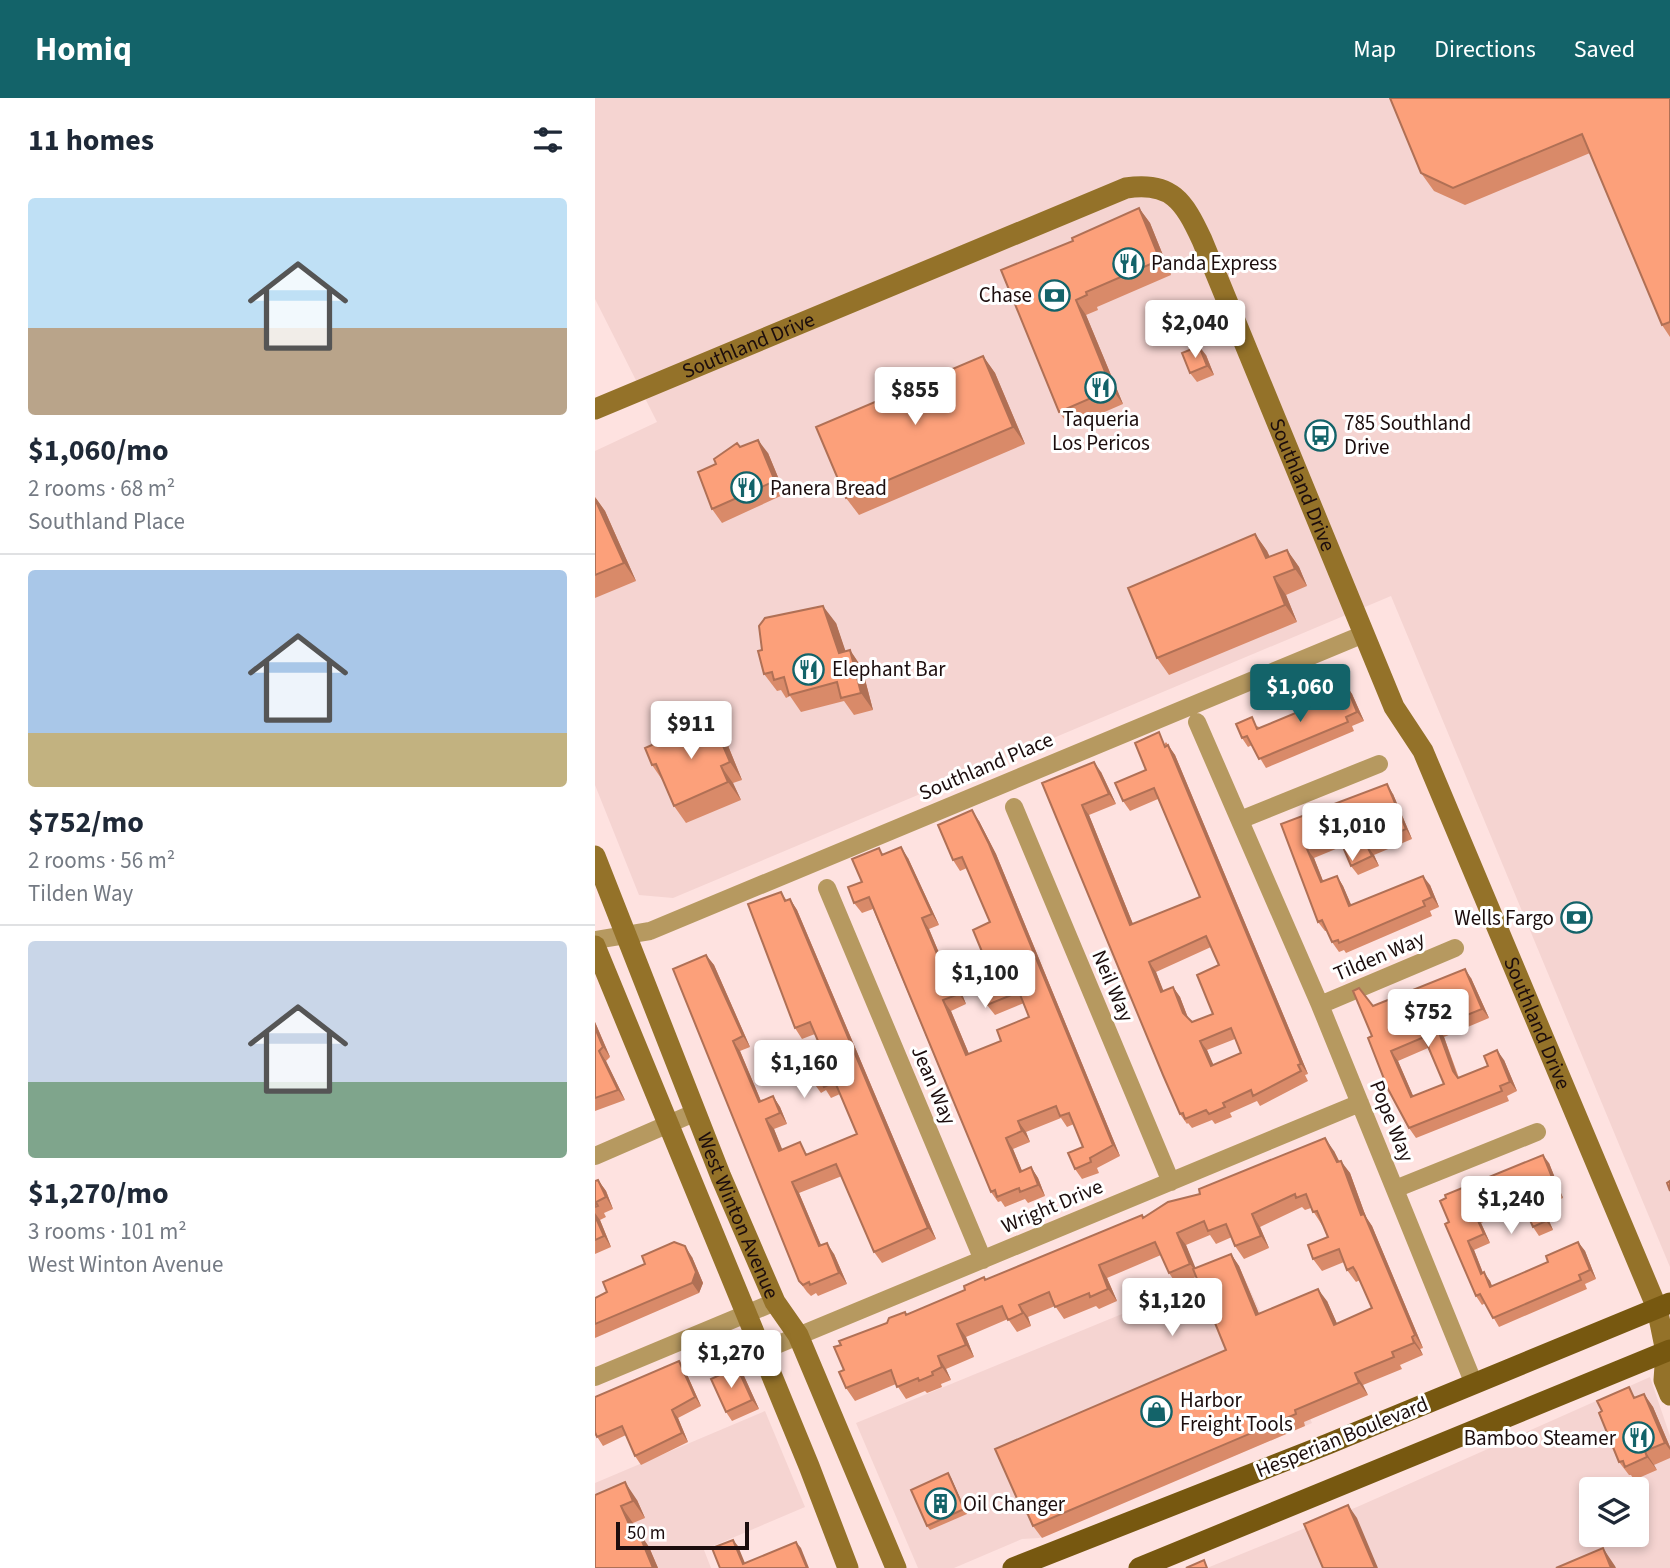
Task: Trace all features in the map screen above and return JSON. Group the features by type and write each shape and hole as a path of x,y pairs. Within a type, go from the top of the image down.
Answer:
{"main road":[{"name":"Southland Drive","path":"598,400 1126,188 1151,184 1172,195 1191,215 1394,707 1423,751 1664,1306 1669,1352 1664,1380 1670,1395"},
{"name":"West Winton Avenue","path":"595,856 694,1113 775,1302 798,1335 896,1568"},
{"name":"West Winton Avenue","path":"595,943 848,1568"},
{"name":"Hesperian Boulevard","path":"1013,1568 1664,1306"},
{"name":"Hesperian Boulevard","path":"1139,1568 1669,1352"}],"street":[{"name":"Southland Place","path":"595,943 624,935 650,932 1364,634"},
{"name":"Pope Way","path":"1197,722 1320,1005 1474,1384"},
{"path":"1240,820 1379,764"},
{"name":"Neil Way","path":"1014,807 1171,1182"},
{"name":"Jean Way","path":"827,888 983,1260"},
{"name":"Tilden Way","path":"1320,1005 1455,948"},
{"name":"Wright Drive","path":"762,1351 1360,1103"},
{"path":"595,1156 694,1113"},
{"path":"1395,1189 1537,1132"},
{"path":"595,1377 775,1302"}],"shaded area":[{"path":"595,98 1670,98 1670,1267 1391,596 673,898 639,895 595,785 595,451 657,422 595,299"},
{"path":"1239,1266 1312,1423 1039,1538 1022,1539 954,1568 918,1568 856,1423"},
{"path":"1650,1377 1670,1436 1670,1568 1207,1568 1357,1507"},
{"path":"765,1411 805,1507 704,1550 711,1568 595,1568 595,1483"}],"building":[{"path":"1390,98 1670,98 1670,322 1662,325 1582,134 1453,188 1421,173"},
{"path":"1139,208 1160,260 1086,292 1087,295 1076,300 1112,389 1059,412 1001,270 1073,241 1072,238"},
{"path":"1199,346 1207,366 1190,373 1182,353"},
{"path":"983,356 1013,427 846,498 816,427"},
{"path":"758,440 775,481 712,509 698,472 716,464 714,459 737,443 740,447"},
{"path":"595,499 624,563 595,575"},
{"path":"1255,534 1266,558 1287,550 1295,569 1274,577 1285,605 1157,658 1128,588"},
{"path":"823,606 839,653 850,650 861,693 841,698 837,682 789,695 784,677 774,680 772,672 764,674 758,651 762,650 759,626 765,618"},
{"path":"1346,685 1357,712 1346,717 1348,722 1259,759 1247,736 1242,738 1236,724 1252,717 1257,729 1315,705 1313,699"},
{"path":"709,713 730,762 721,766 728,782 674,806 656,764 652,765 645,748 693,727 690,721"},
{"path":"1159,732 1165,747 1168,745 1301,1064 1298,1065 1301,1071 1253,1096 1251,1090 1223,1103 1225,1107 1209,1114 1206,1110 1185,1119 1183,1113 1180,1114 1163,1075 1042,783 1094,762 1109,794 1082,805 1130,925 1200,897 1154,788 1123,801 1115,783 1146,770 1135,743","holes":["1206,936 1219,965 1197,975 1213,1014 1192,1022 1183,1013 1173,987 1161,992 1149,962","1231,1028 1241,1053 1211,1066 1200,1041"]},
{"path":"1387,784 1406,829 1367,846 1372,856 1351,866 1338,835 1307,849 1321,882 1337,876 1349,906 1423,876 1432,897 1423,901 1425,906 1339,943 1338,940 1332,942 1322,920 1318,922 1281,824"},
{"path":"972,810 989,844 1113,1145 1090,1158 1091,1162 1075,1169 1068,1153 1083,1147 1069,1113 1060,1116 1056,1106 1018,1121 1022,1131 1006,1138 1020,1172 1031,1167 1038,1185 1020,1192 1019,1188 997,1197 995,1190 991,1192 869,897 854,903 848,887 862,882 852,859 879,848 882,855 901,847 932,914 922,918 945,973 949,971 959,994 943,1000 966,1055 1001,1041 997,1030 1029,1017 1019,992 987,1005 981,989 995,983 973,930 990,922 962,857 953,860 938,825"},
{"path":"781,892 785,901 790,899 928,1228 874,1252 836,1164 792,1182 819,1246 827,1243 839,1273 810,1285 809,1282 803,1285 799,1281 673,969 706,955 743,1036 733,1041 759,1102 773,1096 780,1113 766,1119 779,1151 800,1142 806,1155 857,1134 835,1082 824,1087 820,1079 813,1082 805,1063 824,1055 810,1022 795,1028 748,904"},
{"path":"1465,969 1482,1009 1437,1027 1453,1071 1458,1078 1488,1066 1484,1056 1497,1050 1510,1082 1500,1086 1502,1091 1409,1128 1388,1089 1368,1038 1372,1036 1353,991 1359,988 1373,1006","holes":["1424,1037 1444,1084 1411,1097 1391,1051"]},
{"path":"595,1028 603,1047 599,1051 618,1090 595,1098"},
{"path":"1325,1138 1337,1162 1341,1161 1361,1215 1364,1214 1415,1335 1412,1337 1414,1343 1392,1352 1394,1357 1355,1373 1359,1383 1295,1410 1296,1414 1033,1526 1022,1501 1019,1503 995,1449 1226,1350 1193,1269 1231,1254 1256,1315 1318,1289 1334,1325 1372,1308 1356,1272 1353,1267 1347,1270 1339,1249 1313,1259 1308,1245 1328,1237 1306,1194 1296,1198 1295,1194 1252,1214 1261,1236 1235,1246 1226,1224 1208,1231 1204,1221 1177,1233 1190,1264 1169,1273 1155,1242 1099,1265 1108,1289 1090,1297 1089,1293 1055,1307 1049,1292 1019,1305 1023,1313 1008,1320 1002,1306 957,1324 966,1345 938,1356 942,1367 932,1372 933,1375 897,1387 891,1370 846,1388 839,1372 844,1370 834,1347 841,1345 839,1341 887,1323 889,1318 905,1312 906,1315 965,1290 964,1286 984,1277 985,1280 1142,1215 1143,1218 1168,1202 1200,1194 1199,1189"},
{"path":"1543,1155 1557,1190 1537,1198 1546,1221 1533,1227 1519,1195 1475,1214 1484,1234 1468,1241 1481,1274 1484,1272 1490,1287 1548,1262 1546,1256 1578,1242 1590,1270 1579,1275 1581,1280 1493,1318 1480,1294 1476,1296 1445,1224 1449,1222 1440,1201 1446,1198 1445,1195"},
{"path":"598,1180 606,1197 596,1202 598,1206 595,1207 595,1181"},
{"path":"595,1216 604,1236 595,1240"},
{"path":"674,1242 685,1246 696,1272 692,1283 595,1324 595,1298 607,1292 603,1282 645,1264 642,1256"},
{"path":"679,1361 695,1397 672,1410 682,1433 635,1456 622,1426 597,1437 595,1397"},
{"path":"737,1367 752,1400 726,1412 711,1379"},
{"path":"1629,1387 1634,1398 1644,1394 1665,1443 1645,1451 1647,1457 1625,1467 1623,1461 1619,1462 1599,1413 1602,1411 1597,1401"},
{"name":"Oil Changer","path":"948,1473 964,1509 927,1526 911,1490"},
{"path":"625,1482 633,1501 621,1506 632,1531 637,1529 653,1568 595,1568 595,1495"},
{"path":"1348,1505 1375,1568 1323,1568 1304,1524"},
{"path":"733,1540 743,1564 796,1542 807,1568 720,1568 712,1548"},
{"path":"1603,1548 1611,1568 1556,1568"},
{"path":"1204,1560 1207,1568 1186,1568"}],"place":[{"name":"Panda Express","path":"1128,263"},
{"name":"Chase","path":"1055,295"},
{"name":"Taqueria Los Pericos","path":"1101,387"},
{"name":"785 Southland Drive","path":"1321,435"},
{"name":"Panera Bread","path":"747,488"},
{"name":"Elephant Bar","path":"809,669"},
{"name":"Wells Fargo","path":"1577,918"},
{"name":"Harbor Freight Tools","path":"1157,1412"},
{"name":"Bamboo Steamer","path":"1639,1438"},
{"name":"Oil Changer","path":"940,1504"}]}
